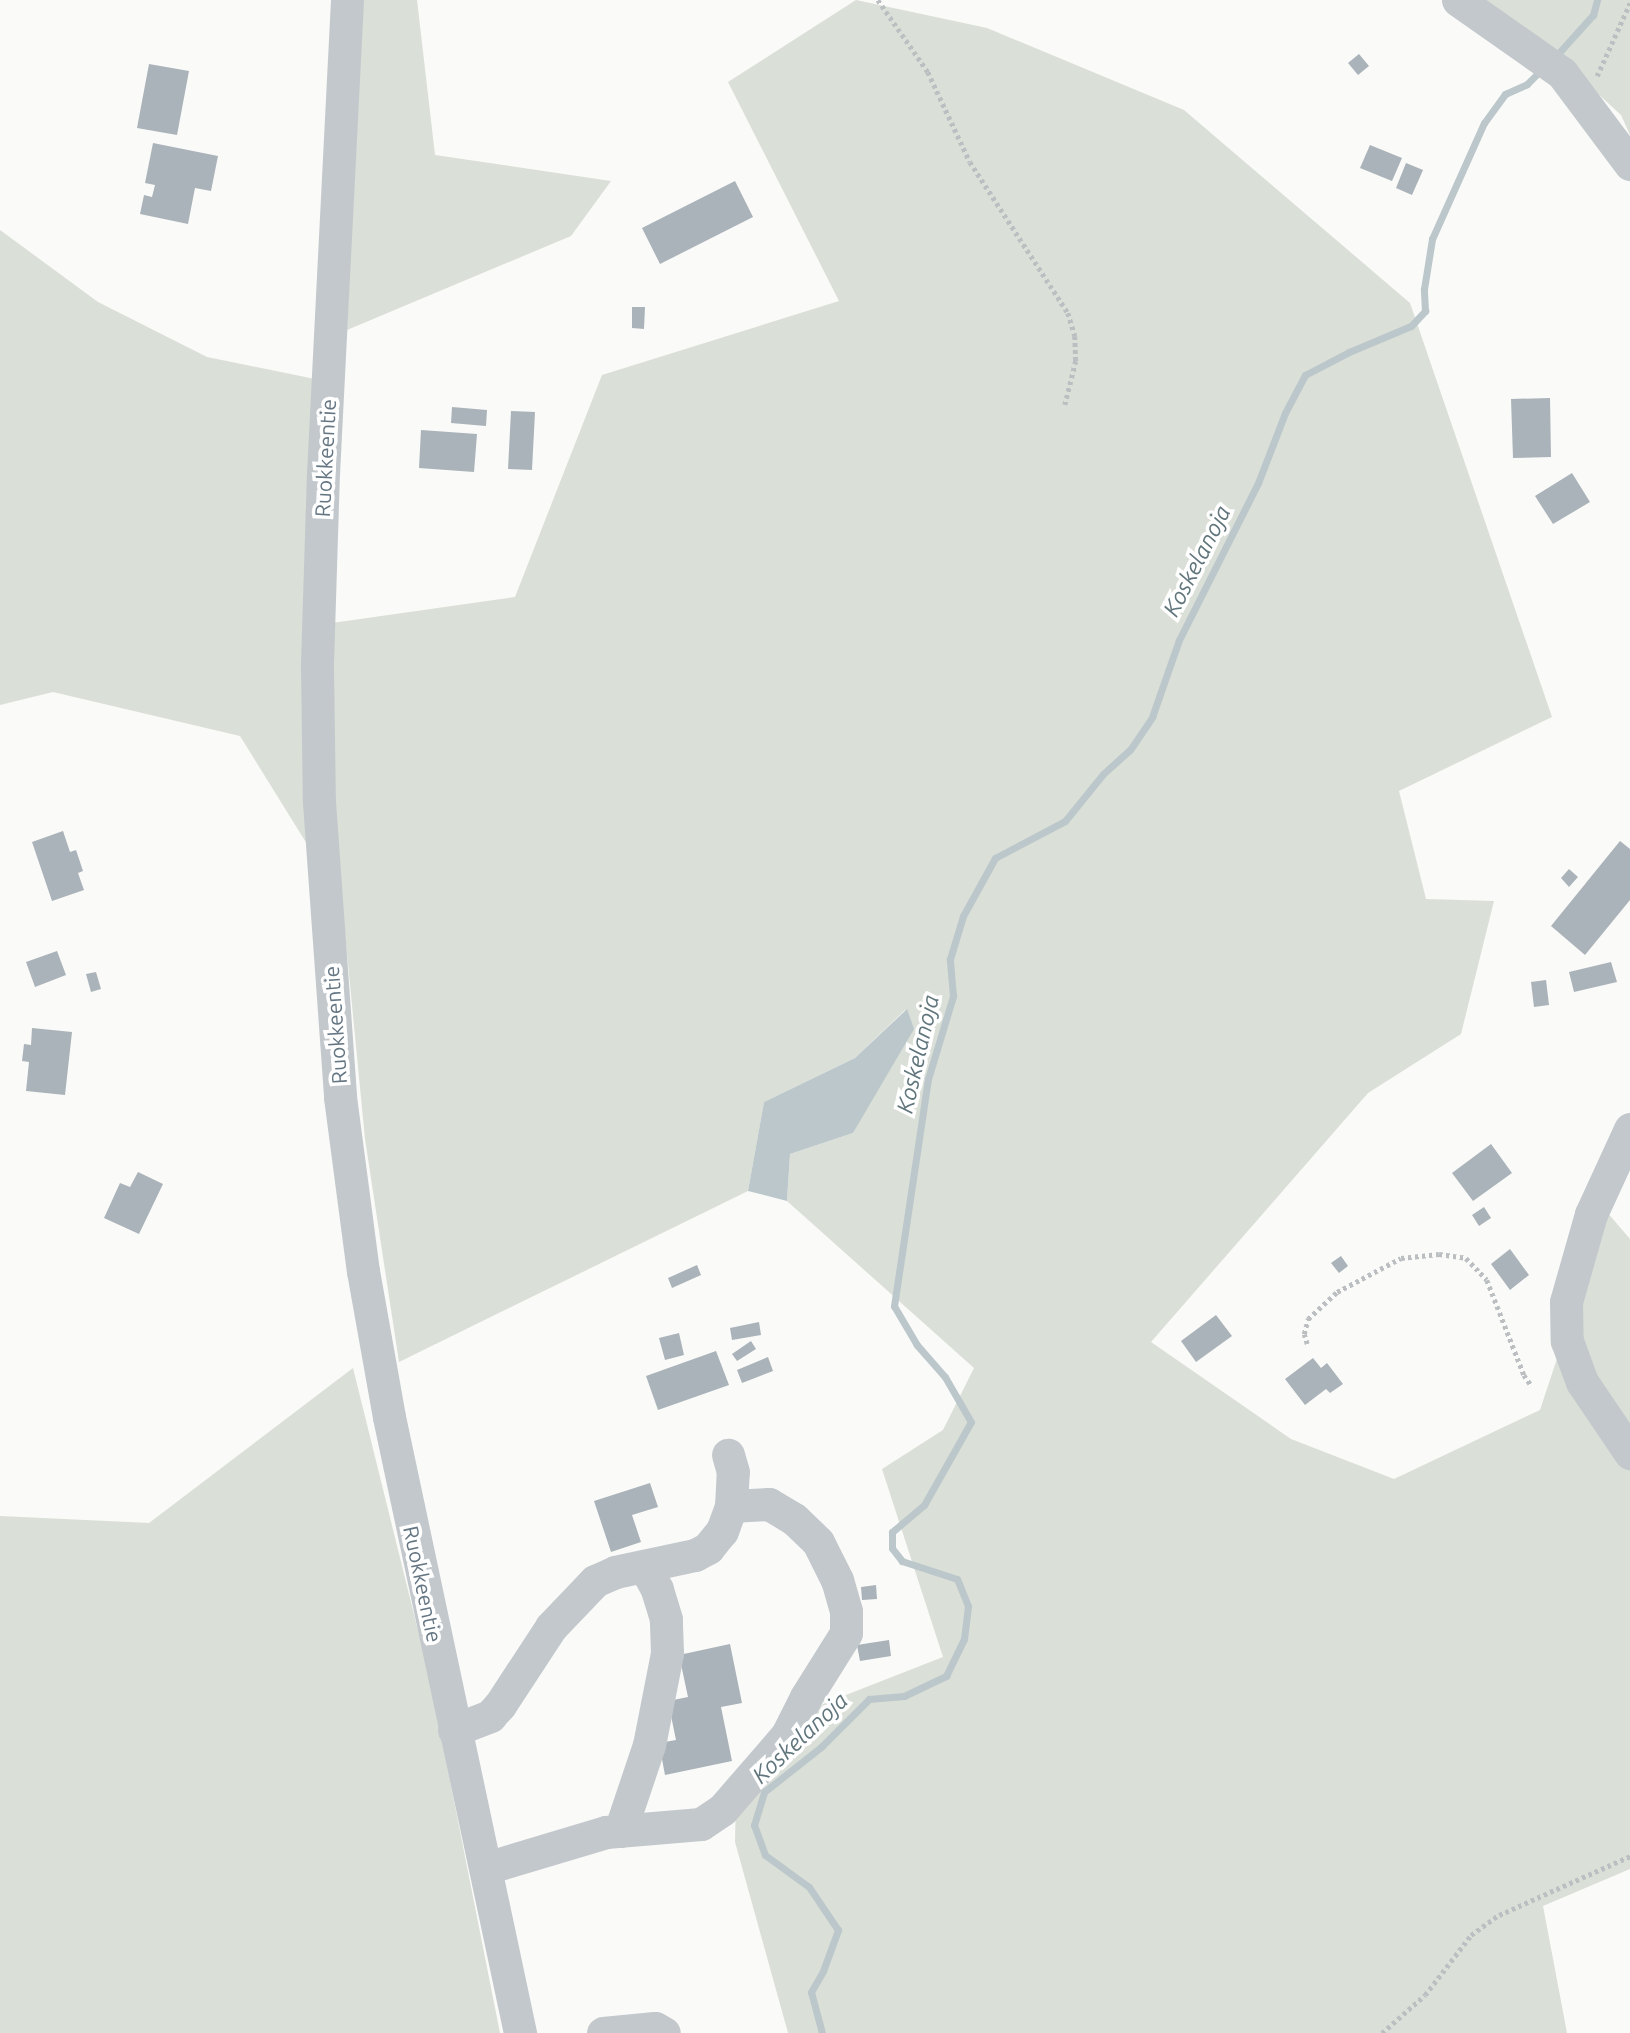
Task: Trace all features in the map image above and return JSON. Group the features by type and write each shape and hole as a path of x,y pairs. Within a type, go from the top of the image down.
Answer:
{"street":[{"name":"Ruokkeentie","path":"347,0 323,472 317,666 319,802 340,1097 363,1271 392,1431 520,2033"},
{"path":"1458,0 1551,65 1585,102 1630,164"},
{"path":"1630,1129 1591,1214 1566,1302 1567,1341 1582,1382 1630,1453"},
{"path":"454,1730 490,1716 500,1706 551,1626 595,1581 615,1572 695,1555 708,1548 722,1531 731,1506 733,1472 728,1455"},
{"path":"486,1868 620,1830 701,1824 722,1810 787,1735 806,1697 846,1633 846,1611 837,1580 818,1542 794,1519 769,1504 731,1506"},
{"path":"620,1830 649,1745 667,1653 666,1619 657,1589 645,1567"},
{"path":"611,2032 655,2028 664,2033"}],"path":[{"path":"878,0 928,72 984,185 1068,313 1075,337 1076,361 1065,405"},
{"path":"1585,102 1630,3"},
{"path":"1307,1344 1304,1334 1308,1319 1337,1292 1401,1258 1439,1254 1466,1258 1487,1280 1524,1375 1531,1385"},
{"path":"1382,2033 1425,1996 1471,1935 1499,1916 1630,1856"}],"shaded area":[{"path":"362,0 417,0 435,155 611,181 571,236 347,330"},
{"path":"856,0 987,28 1184,110 1410,303 1552,717 1399,791 1426,899 1494,901 1461,1034 1368,1093 1151,1342 1291,1439 1394,1479 1540,1410 1606,1211 1630,1239 1630,1869 1543,1906 1567,2033 788,2033 735,1842 736,1793 823,1704 943,1657 882,1469 943,1430 974,1368 787,1201 790,1154 853,1133 875,1092 906,1009 855,1058 764,1102 748,1191 399,1362 365,1139 335,830 332,623 515,597 602,375 839,301 728,82"},
{"path":"1479,0 1630,0 1630,135 1621,115 1535,36"},
{"path":"0,230 98,302 207,357 315,379 307,844 240,736 53,692 0,705"},
{"path":"907,1009 914,1029 853,1133 790,1154 787,1201 748,1191 764,1102 855,1058"},
{"path":"353,1368 429,1675 500,2033 0,2033 0,1516 149,1523"}],"building":[{"path":"1359,54 1369,66 1358,75 1348,63"},
{"path":"149,64 189,71 177,135 137,128"},
{"path":"153,143 218,156 211,191 195,188 188,224 140,214 144,195 152,197 155,185 145,183"},
{"path":"1370,145 1402,158 1392,181 1360,168"},
{"path":"1406,163 1423,170 1412,195 1396,188"},
{"path":"735,181 753,217 660,264 642,228"},
{"path":"632,307 645,307 644,329 632,328"},
{"path":"1550,398 1551,457 1513,458 1511,399"},
{"path":"452,407 487,410 486,426 451,423"},
{"path":"511,411 535,412 532,470 508,469"},
{"path":"421,430 477,434 474,472 419,468"},
{"path":"1572,473 1590,502 1553,524 1535,496"},
{"path":"63,831 70,852 76,850 83,871 78,873 84,890 52,901 32,842"},
{"path":"1620,841 1630,849 1630,900 1585,955 1551,926"},
{"path":"1569,869 1578,877 1569,887 1561,878"},
{"path":"57,951 66,975 35,987 26,962"},
{"path":"1611,962 1617,982 1574,992 1569,972"},
{"path":"96,972 101,989 91,992 86,974"},
{"path":"1546,980 1549,1005 1534,1007 1531,982"},
{"path":"32,1028 72,1032 65,1095 26,1091 29,1062 22,1061 24,1044 31,1045"},
{"path":"1491,1144 1512,1173 1473,1201 1452,1173"},
{"path":"138,1172 163,1184 139,1234 104,1218 120,1183 130,1187"},
{"path":"1484,1207 1491,1218 1479,1226 1472,1215"},
{"path":"1510,1249 1529,1275 1510,1290 1491,1264"},
{"path":"1341,1256 1348,1266 1339,1273 1331,1263"},
{"path":"697,1265 701,1275 672,1288 668,1278"},
{"path":"1216,1315 1232,1336 1196,1362 1181,1341"},
{"path":"759,1322 761,1335 732,1340 730,1328"},
{"path":"679,1333 684,1355 665,1360 659,1338"},
{"path":"751,1341 756,1349 737,1361 732,1354"},
{"path":"716,1351 729,1385 658,1410 646,1376"},
{"path":"768,1357 773,1371 742,1383 737,1370"},
{"path":"1313,1358 1321,1368 1327,1363 1343,1384 1330,1393 1326,1389 1305,1405 1285,1379"},
{"path":"650,1483 658,1507 632,1515 641,1542 611,1552 594,1501"},
{"path":"876,1585 877,1599 862,1600 861,1587"},
{"path":"889,1640 891,1656 860,1661 857,1645"},
{"path":"730,1644 742,1703 721,1707 732,1761 665,1775 659,1743 676,1740 668,1701 688,1697 679,1655"}],"waterway":[{"name":"Koskelanoja","path":"1555,57 1593,15 1597,0"},
{"name":"Koskelanoja","path":"822,2033 811,1992 823,1971 838,1930 809,1887 765,1855 754,1825 764,1792 821,1747 869,1699 904,1696 946,1676 964,1639 968,1606 957,1579 902,1561 892,1548 892,1532 924,1505 971,1422 945,1377 917,1345 894,1306 928,1079 953,996 950,959 963,916 995,858 1065,821 1103,774 1130,750 1152,717 1179,640 1258,483 1285,413 1305,375 1349,352 1411,326 1425,311 1424,289 1432,239 1484,123 1505,94 1527,84 1541,70"}]}
